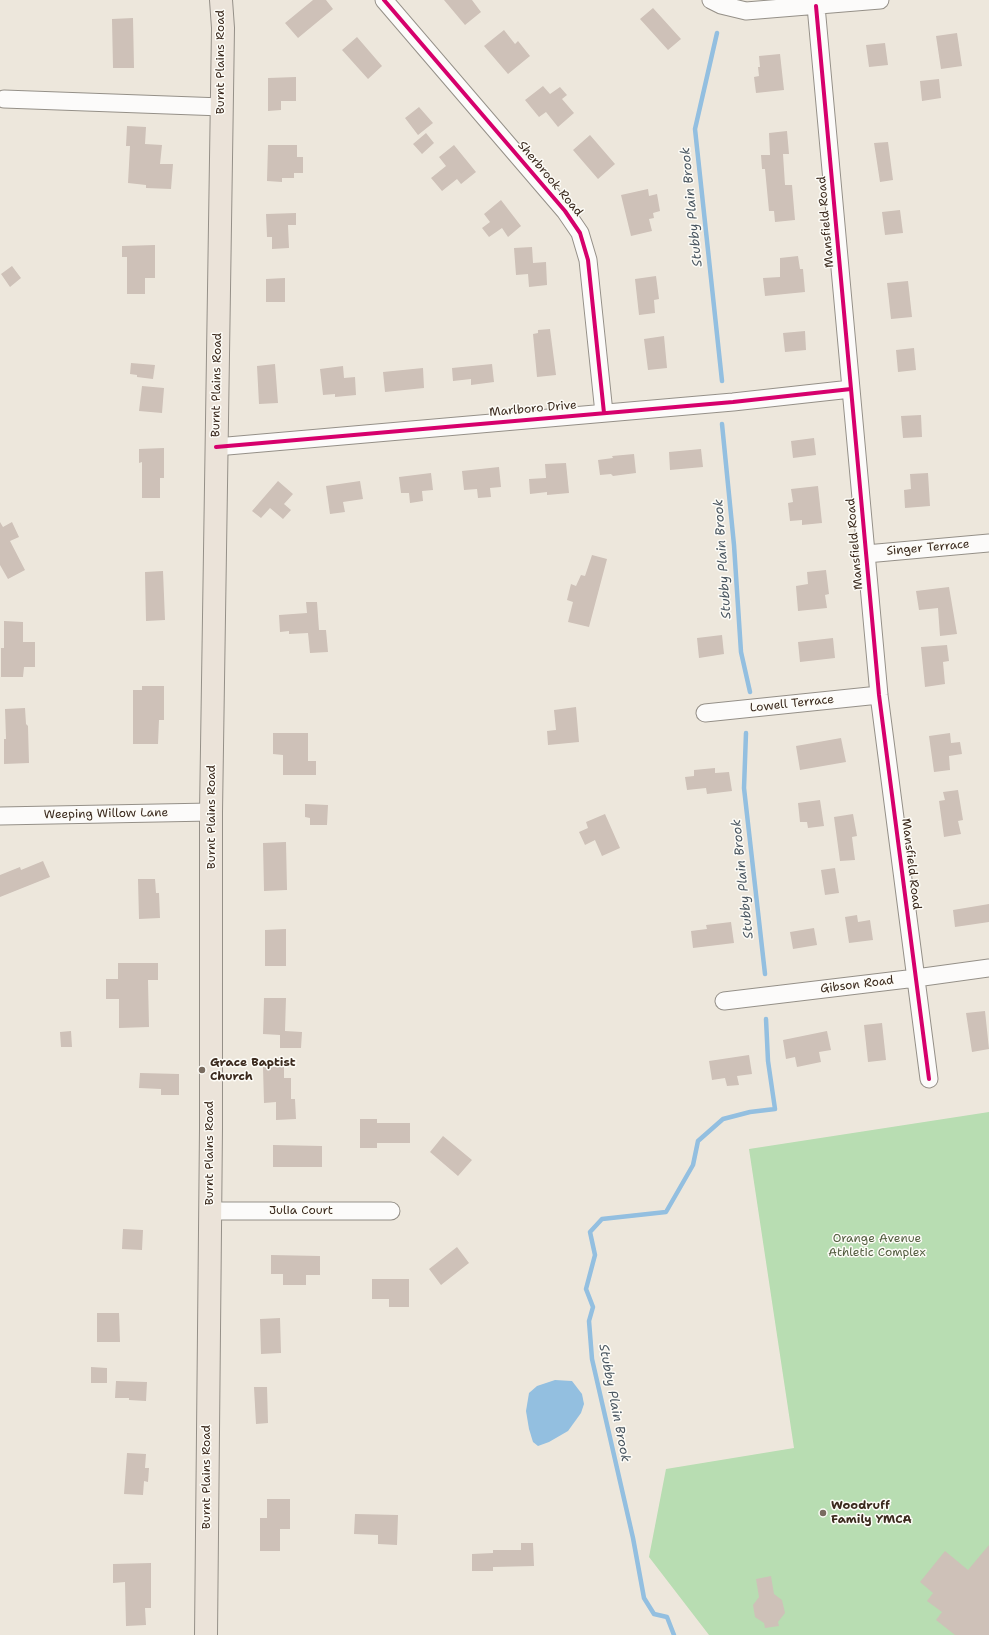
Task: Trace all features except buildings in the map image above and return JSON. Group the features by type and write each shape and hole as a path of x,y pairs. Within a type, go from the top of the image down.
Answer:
{"main road":[{"name":"Burnt Plains Road","path":"206,1635 210,1211 211,812 223,28 221,0"}],"street":[{"name":"Sherbrook Road","path":"384,0 565,211 580,232 588,260 604,413"},
{"path":"711,0 722,6 746,11 880,0"},
{"name":"Mansfield Road","path":"816,6 879,695 929,1079"},
{"path":"4,99 222,107"},
{"name":"Marlboro Drive","path":"216,447 734,402 851,389"},
{"name":"Singer Terrace","path":"866,554 989,543"},
{"name":"Lowell Terrace","path":"705,713 879,695"},
{"name":"Weeping Willow Lane","path":"0,816 211,812"},
{"name":"Gibson Road","path":"724,1001 989,968"},
{"name":"Julia Court","path":"210,1211 391,1211"}],"green space":[{"name":"Orange Avenue Athletic Complex","path":"989,1112 989,1635 709,1635 649,1557 666,1469 794,1448 749,1149"}],"water":[{"path":"555,1380 572,1381 582,1394 584,1404 581,1413 568,1431 549,1442 538,1446 533,1442 529,1429 526,1411 529,1393 537,1386"}],"waterway":[{"name":"Stubby Plain Brook","path":"717,33 695,129 722,381"},
{"name":"Stubby Plain Brook","path":"722,424 734,545 741,652 750,692"},
{"name":"Stubby Plain Brook","path":"746,733 744,788 765,974"},
{"name":"Stubby Plain Brook","path":"674,1635 667,1617 654,1614 644,1598 633,1538 592,1359 589,1321 593,1307 586,1289 595,1255 590,1232 602,1219 666,1212 693,1165 698,1141 723,1119 750,1112 775,1109 768,1061 766,1019"}],"cycle path":[{"path":"384,0 565,211 580,233 588,260 604,413"},
{"path":"816,6 879,695 929,1079"},
{"path":"216,447 733,402 851,389"}],"place":[{"name":"Grace Baptist Church","path":"202,1070"},
{"name":"Woodruff Family YMCA","path":"823,1513"}]}
